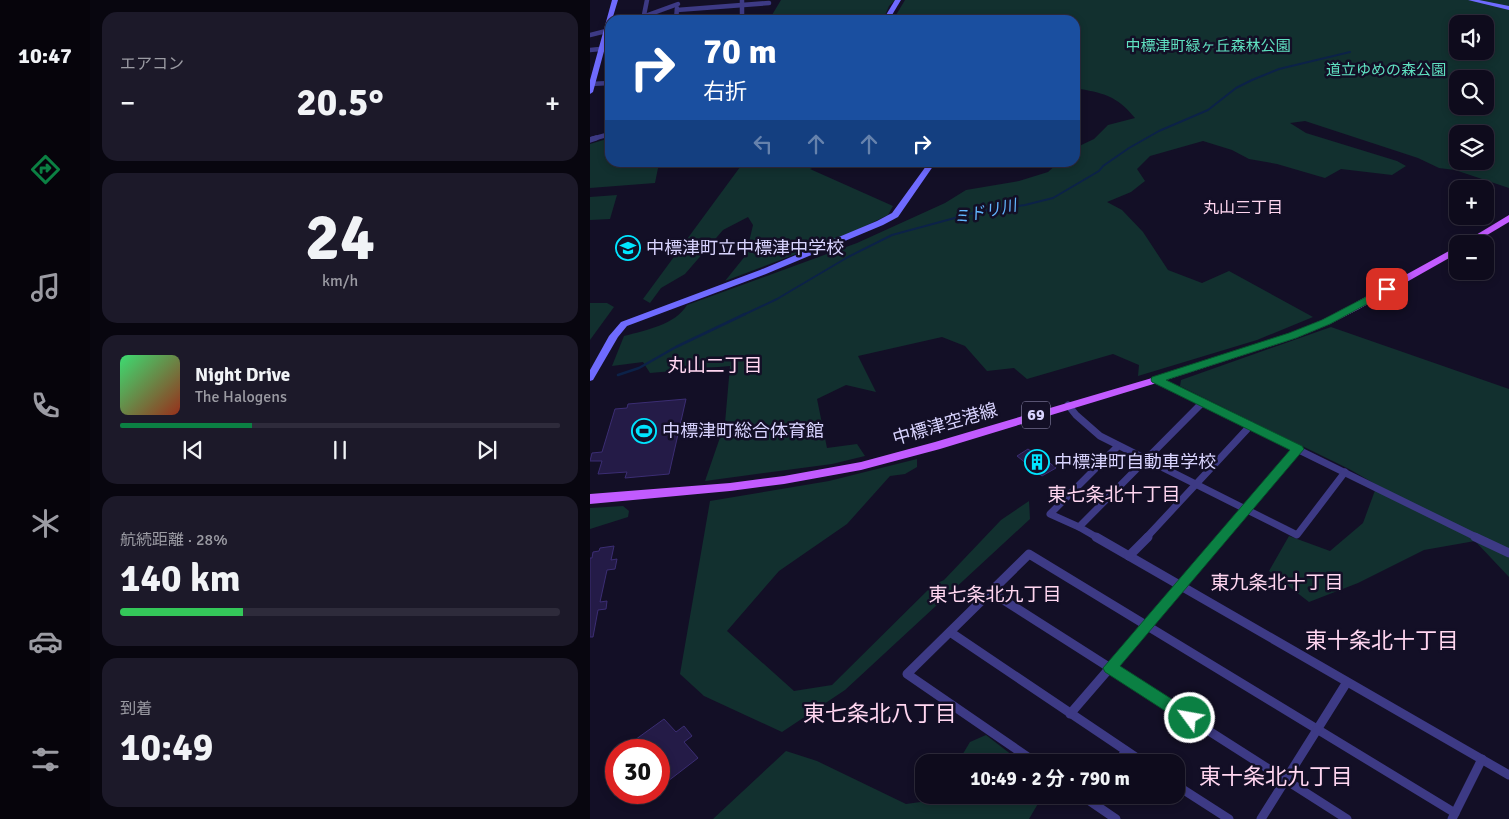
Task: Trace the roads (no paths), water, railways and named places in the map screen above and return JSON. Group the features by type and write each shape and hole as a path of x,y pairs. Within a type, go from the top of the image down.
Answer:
{"main road":[{"path":"1481,235 1509,218"},
{"name":"中標津空港線","path":"590,498 730,487 820,474 936,446 1267,345 1326,322 1449,253"}],"street":[{"path":"611,15 615,0"},
{"path":"644,15 647,0"},
{"path":"889,15 898,0"},
{"path":"1471,0 1509,8"},
{"path":"648,15 678,2"},
{"path":"676,15 678,2"},
{"path":"677,10 742,3 769,3"},
{"path":"591,34 605,30"},
{"path":"590,92 605,39"},
{"path":"590,50 605,49"},
{"path":"591,84 605,83"},
{"path":"590,140 605,136"},
{"path":"590,378 614,336 624,324 763,272 880,223 895,215 929,167"},
{"path":"1156,380 1509,553"},
{"path":"1079,527 1203,402"},
{"path":"1068,405 1076,415 1100,436 1297,535 1345,472"},
{"path":"1129,556 1251,425"},
{"path":"1118,446 1050,514 1079,527 1509,775"},
{"path":"1070,714 1298,449"},
{"path":"1023,754 907,674 1029,554 1317,729 1454,816 1482,759"},
{"path":"991,592 1347,819"},
{"path":"950,632 1129,754"},
{"path":"1261,819 1347,682"},
{"path":"1185,791 1229,819"},
{"path":"1097,804 1116,819"}],"waterway":[{"name":"ミドリ川","path":"743,315 777,299 848,257 892,235 977,212 1025,205 1053,198 1099,171 1103,166 1129,148 1159,131 1208,110 1236,88 1252,80 1279,69 1350,52"},
{"name":"ミドリ川","path":"618,375 639,368 676,347 745,314"}],"place":[{"name":"中標津町立中標津中学校","path":"628,248"},
{"name":"中標津町総合体育館","path":"644,431"},
{"name":"中標津町自動車学校","path":"1037,462"}],"district":[{"name":"丸山三丁目","path":"1243,208"},
{"name":"丸山二丁目","path":"715,366"},
{"name":"東七条北十丁目","path":"1114,495"},
{"name":"東九条北十丁目","path":"1277,583"},
{"name":"東七条北九丁目","path":"995,595"},
{"name":"東十条北十丁目","path":"1382,640"},
{"name":"東七条北八丁目","path":"880,713"},
{"name":"東十条北九丁目","path":"1276,776"}],"park label":[{"name":"中標津町緑ヶ丘森林公園","path":"1208,46"},
{"name":"道立ゆめの森公園","path":"1386,70"}]}
